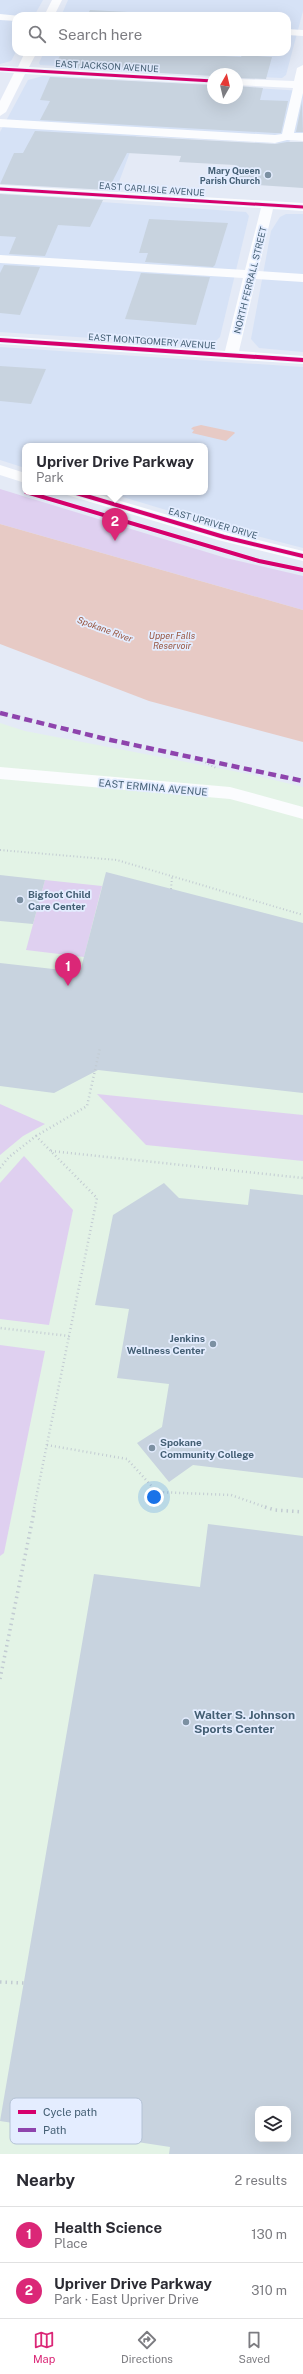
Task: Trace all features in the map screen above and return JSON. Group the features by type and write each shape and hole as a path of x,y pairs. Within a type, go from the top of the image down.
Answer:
{"street":[{"path":"51,12 57,0"},
{"path":"0,17 12,18"},
{"path":"291,32 303,32"},
{"path":"0,112 29,56"},
{"path":"287,136 301,85 303,68"},
{"name":"EAST JACKSON AVENUE","path":"0,69 207,80"},
{"path":"243,82 301,85"},
{"path":"0,124 275,139 287,136 303,137"},
{"name":"EAST CARLISLE AVENUE","path":"0,188 303,207"},
{"name":"NORTH FERRALL STREET","path":"231,355 268,205"},
{"path":"0,259 303,278"},
{"name":"EAST MONTGOMERY AVENUE","path":"0,340 303,360"},
{"path":"0,470 22,477"},
{"name":"EAST UPRIVER DRIVE","path":"83,495 224,537 303,556"},
{"name":"EAST ERMINA AVENUE","path":"0,773 230,794 303,813"}],"path":[{"path":"0,850 116,860 303,915"},
{"path":"171,889 172,877"},
{"path":"0,1168 9,1158 36,1136 87,1106 100,1048"},
{"path":"0,1679 97,1198 36,1136"},
{"path":"51,1151 303,1178"},
{"path":"0,1328 69,1336"},
{"path":"47,1445 127,1459 157,1492 231,1495 276,1510 303,1512"},
{"path":"0,1982 24,1983"}],"shaded area":[{"path":"0,0 43,0 36,12 12,12 12,56 14,56 11,61 0,64"},
{"path":"68,0 303,0 303,11 286,75 282,78 243,76 243,68 207,68 207,75 40,65 39,63 42,56 291,56 291,12 63,12"},
{"path":"43,76 207,86 207,104 243,104 243,87 303,91 303,141 290,140 289,144 136,136 116,190 0,183 0,132 28,80"},
{"path":"0,195 246,212 249,216 220,337 215,342 200,345 0,332"},
{"path":"286,214 303,214 303,352 259,348 251,339 271,231 280,217"},
{"path":"0,347 303,367 303,548 223,527 116,495 208,495 208,443 22,443 22,467 0,460"},
{"path":"0,489 226,558 303,576 303,610 0,524"},
{"name":"Spokane Community College","path":"0,723 25,731 249,774 303,787 303,2154 0,2154"},
{"path":"45,880 102,886 84,957 26,950"},
{"path":"97,1094 303,1115 303,1161 146,1145"},
{"path":"0,1104 45,1124 23,1136 0,1155"},
{"path":"24,1156 73,1210 49,1325 0,1319 0,1183"},
{"path":"0,1345 45,1351 4,1553 0,1556"}],"water":[{"path":"201,425 235,433 226,441 192,433 194,430 191,429 193,427"},
{"name":"Upper Falls Reservoir","path":"0,524 303,610 303,742 149,701 0,644"}],"building":[{"path":"90,10 128,12 89,12"},
{"path":"60,56 272,57 266,79 243,78 243,68 207,68 207,76 54,67"},
{"path":"50,77 207,85 207,104 243,104 243,86 263,88 260,100 288,101 281,133 275,133 40,120 50,101 40,100"},
{"path":"302,102 303,132 296,132"},
{"path":"35,131 275,144 303,142 303,188 230,183 235,165 179,162 181,156 127,153 108,190 0,184 14,153 23,153"},
{"path":"0,194 103,200 90,227 58,225 45,256 9,254 16,237 0,236"},
{"path":"149,219 228,223 215,265 213,267 145,262 148,253 139,253"},
{"path":"4,265 40,267 20,315 0,313 0,273"},
{"path":"141,273 210,277 196,325 125,319"},
{"path":"0,366 46,369 31,404 0,401"},
{"path":"106,872 303,923 303,1093 98,1070 54,1093 0,1086 0,963 80,972"},
{"name":"Bigfoot Child Care Center","path":"0,875 45,880 33,924 0,921"},
{"name":"Jenkins Wellness Center","path":"164,1183 179,1198 248,1205 250,1189 303,1195 303,1478 193,1465 169,1482 137,1443 162,1427 169,1384 117,1378 129,1309 95,1305 113,1215"},
{"name":"Walter S. Johnson Sports Center","path":"208,1524 303,1536 303,2154 169,2154 170,2147 142,2143 142,2098 10,2098 10,2123 0,2121 94,1574 200,1587"}],"marked path":[{"path":"0,713 106,739 303,781"}],"cycle path":[{"path":"0,69 207,81"},
{"path":"0,189 303,207"},
{"path":"0,340 303,360"},
{"path":"36,495 259,561 303,570"},
{"path":"83,495 224,537 303,556"}],"place":[{"name":"Mary Queen Parish Church","path":"268,175"},
{"name":"Upriver Drive Parkway","path":"115,541"},
{"name":"Bigfoot Child Care Center","path":"20,900"},
{"name":"Health Science","path":"68,986"},
{"name":"Jenkins Wellness Center","path":"213,1344"},
{"name":"Spokane Community College","path":"152,1448"},
{"name":"Walter S. Johnson Sports Center","path":"186,1722"}],"water label":[{"name":"Spokane River","path":"105,629"}]}
